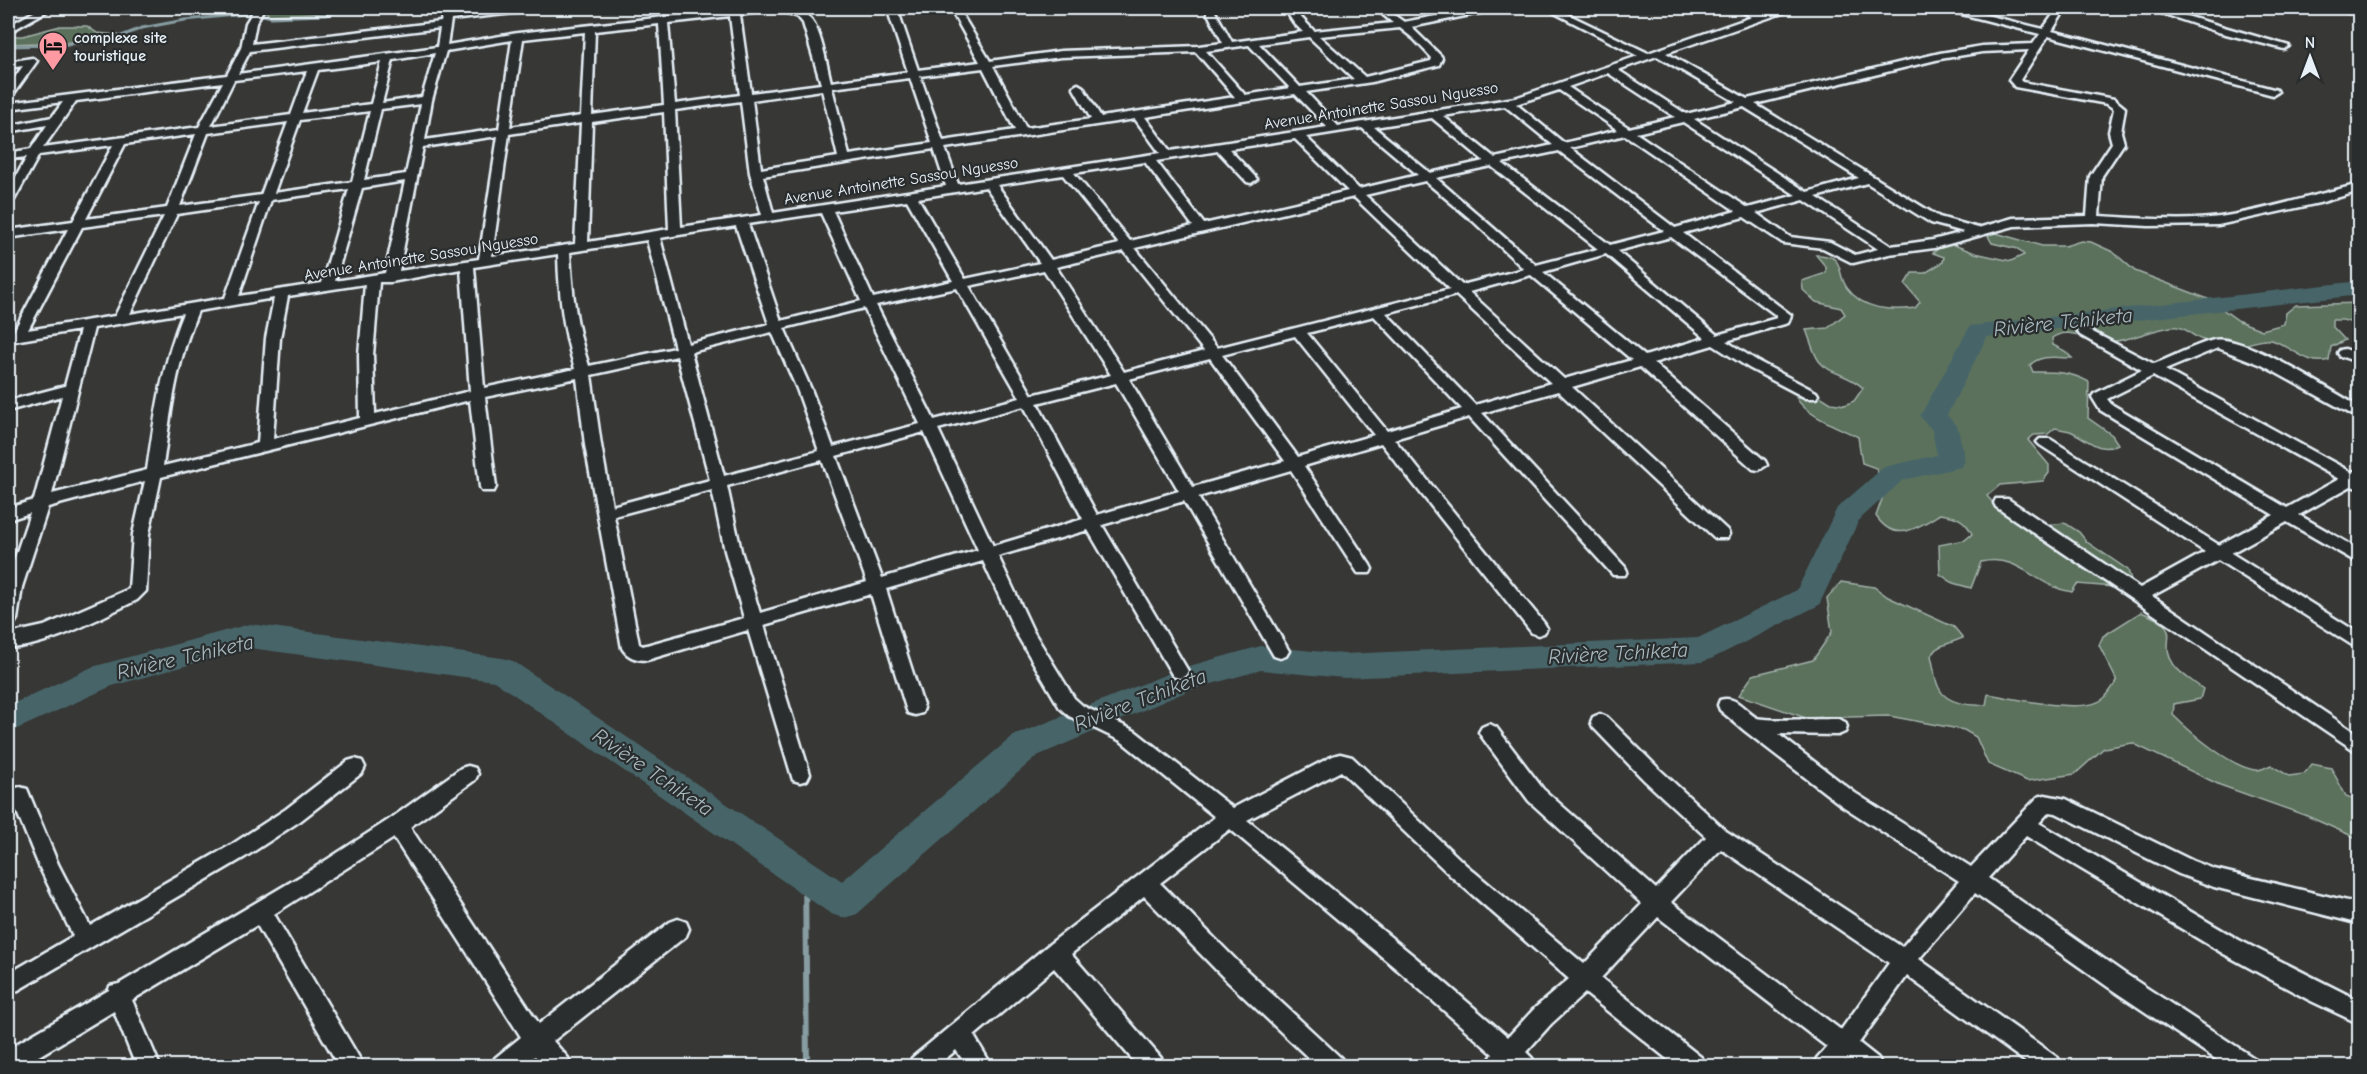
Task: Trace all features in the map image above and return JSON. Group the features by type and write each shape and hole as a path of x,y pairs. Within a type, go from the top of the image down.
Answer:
{"street":[{"path":"8,30 47,8"},
{"path":"120,320 172,211 204,128 233,77 246,48 251,23 259,8"},
{"path":"246,48 447,16 532,8"},
{"path":"8,106 388,58 518,36 734,9 772,8"},
{"path":"780,8 801,15 808,22 827,86 844,159"},
{"path":"954,8 967,27 1022,132"},
{"path":"1209,8 1229,45"},
{"path":"1288,8 1297,21 1362,80"},
{"path":"756,173 1362,80 1437,61 1418,37 1379,8"},
{"path":"419,144 1078,52 1198,49 1403,25 1490,8"},
{"path":"1548,8 1652,54 1746,102 1935,220 1977,231"},
{"path":"1740,8 1760,17"},
{"name":"Avenue Antoinette Sassou Nguesso","path":"13,338 231,301 769,219 1512,101 1788,8"},
{"path":"1949,8 2273,92"},
{"path":"2062,8 2014,80 2019,85 2110,101 2120,108 2115,132 2118,143 2096,176 2093,219"},
{"path":"2151,8 2221,30 2284,46"},
{"path":"734,9 756,173 769,219"},
{"path":"894,14 953,188"},
{"path":"391,278 427,100 442,48 447,16"},
{"path":"663,19 667,56 675,233"},
{"path":"581,248 590,28"},
{"path":"484,263 494,192 506,131 518,36"},
{"path":"1251,42 1335,129"},
{"path":"8,514 265,445 477,394 584,374 684,351 776,325 869,303 1048,266 1201,228 1626,132 1960,52 2035,47"},
{"path":"1198,49 1242,98"},
{"path":"327,287 357,184 388,58"},
{"path":"8,65 33,61 8,94"},
{"path":"231,301 294,116 314,66"},
{"path":"1609,69 1889,250"},
{"path":"1560,86 1787,240 1826,245 1853,260 1889,250 1918,248 2013,222 2093,219 2150,222 2218,221 2360,187"},
{"path":"1078,87 1097,120"},
{"path":"8,200 38,151 53,120 72,98"},
{"path":"8,156 427,100"},
{"path":"564,250 565,286 572,333 584,374 592,445 607,513 631,648 647,653 1784,320 1784,315 1585,166 1512,101"},
{"path":"1137,114 1167,155"},
{"path":"1434,114 1607,249 1715,340 1754,365 1811,395"},
{"path":"8,129 53,120"},
{"path":"1365,125 1429,177 1759,465"},
{"path":"1297,135 1356,193 1721,534"},
{"path":"13,338 77,225 122,139"},
{"path":"1221,147 1251,179"},
{"path":"1148,158 1201,228"},
{"path":"1066,171 1214,354 1294,462 1364,569"},
{"path":"8,234 411,177"},
{"path":"607,513 1028,400 1460,290 1869,179"},
{"path":"988,183 1048,266 1120,377 1280,651"},
{"path":"910,195 1028,400 1092,522 1179,671"},
{"path":"826,209 846,258 929,426 1025,633 1067,703 1076,711 1128,736 1159,759 1407,964 1511,1062 1543,1016 1585,979 1719,837"},
{"path":"741,222 776,325 804,389 877,587 915,708"},
{"path":"653,237 718,482 733,551 800,774"},
{"path":"467,266 477,394 488,487"},
{"path":"368,421 366,355 372,280"},
{"path":"265,445 273,338 282,294"},
{"path":"8,641 22,640 135,594 139,587 141,534 154,474 169,374 179,339 192,308"},
{"path":"1376,311 1471,410 1619,571"},
{"path":"8,619 13,587 41,504 88,325"},
{"path":"1299,332 1538,628"},
{"path":"2085,332 2357,479"},
{"path":"2360,414 2249,353 2226,344 2217,344 2153,370 2099,397 2105,407 2360,558"},
{"path":"2345,353 2360,359"},
{"path":"8,406 70,389"},
{"path":"2045,442 2360,643"},
{"path":"2139,596 2357,479"},
{"path":"2002,503 2360,746"},
{"path":"1727,705 1848,799 1973,879 2116,980 2246,1066"},
{"path":"1600,722 1651,774 1719,837 1904,961 2050,1066"},
{"path":"1752,726 1838,727"},
{"path":"1489,732 1536,795 1657,904 1870,1066"},
{"path":"920,1066 1055,953 1219,825 1335,762 1345,763 1459,871 1585,979 1694,1066"},
{"path":"8,986 283,821 355,767"},
{"path":"8,1062 118,994 318,877 397,825 468,774"},
{"path":"20,795 49,866 86,940"},
{"path":"1825,1066 1844,1045 1904,961 1973,879 2045,803 2054,803 2186,868 2214,878 2360,914"},
{"path":"397,825 537,1041 560,1066"},
{"path":"2025,825 2266,967 2314,993 2360,1013"},
{"path":"1145,882 1234,973 1333,1066"},
{"path":"260,910 352,1066"},
{"path":"503,1066 678,929"},
{"path":"1055,953 1082,981 1153,1066"},
{"path":"118,994 148,1066"},
{"path":"959,1034 980,1066"}],"green space":[{"path":"265,8 349,8 338,12 270,15 263,10"},
{"path":"60,26 87,26 97,33 119,35 70,42 8,44 8,36 23,36"},
{"path":"1992,232 2042,246 2065,246 2081,241 2091,242 2113,252 2135,271 2208,299 2239,321 2262,330 2284,324 2286,313 2296,305 2359,303 2359,325 2343,320 2332,320 2332,326 2345,340 2331,347 2329,360 2321,361 2313,361 2271,340 2239,345 2221,344 2203,340 2176,327 2163,328 2124,340 2108,342 2066,333 2052,338 2053,345 2065,351 2072,358 2039,359 2030,365 2033,372 2068,374 2089,382 2088,418 2112,435 2118,444 2105,448 2099,447 2070,431 2055,428 2048,434 2034,435 2028,440 2049,465 2049,473 2043,481 2000,485 1987,496 1994,504 2022,522 2036,526 2065,523 2079,532 2087,542 2128,570 2131,580 2126,588 2077,584 2072,592 2047,584 2016,566 1994,560 1981,562 1971,588 1953,583 1940,574 1939,545 1965,540 1972,534 1966,525 1955,517 1940,514 1907,531 1891,530 1883,525 1876,516 1885,491 1876,468 1862,463 1858,437 1814,415 1800,404 1796,397 1820,396 1831,403 1845,405 1854,401 1863,388 1819,361 1806,330 1828,328 1845,314 1841,308 1816,302 1803,290 1802,281 1826,273 1826,267 1816,255 1826,256 1836,261 1843,282 1861,301 1887,309 1915,308 1920,302 1905,284 1912,273 1925,273 1943,262 1944,257 1933,253 1943,245 1954,245 1975,253 2011,261 2024,255 2018,249 1992,243 1988,236"},
{"path":"1841,582 1874,587 1888,597 1954,627 1963,638 1939,647 1931,656 1936,681 1947,698 1973,705 1986,705 1988,694 2064,706 2093,704 2103,699 2117,681 2099,645 2103,636 2141,612 2155,618 2168,630 2169,656 2174,665 2183,675 2203,689 2200,699 2174,704 2173,715 2212,749 2247,768 2259,770 2271,765 2289,776 2304,774 2312,764 2331,768 2346,796 2359,801 2359,839 2307,816 2220,785 2132,743 2104,748 2075,774 2027,781 1988,764 1976,737 1964,730 1889,716 1806,718 1739,695 1753,675 1813,660 1832,632 1827,598"}],"waterway":[{"path":"8,46 59,45 114,39 142,28 185,20 255,13 271,17 325,15 353,8"},
{"name":"Rivière Tchiketa","path":"8,720 103,676 250,636 502,670 844,902 1025,746 1182,680 1261,658 1344,666 1702,650 1808,597 1847,515 1894,473 1952,461 1945,428 1933,416 1978,331 2360,288"},
{"path":"805,874 807,1066"}],"place":[{"name":"complexe site touristique","path":"53,72"}]}
